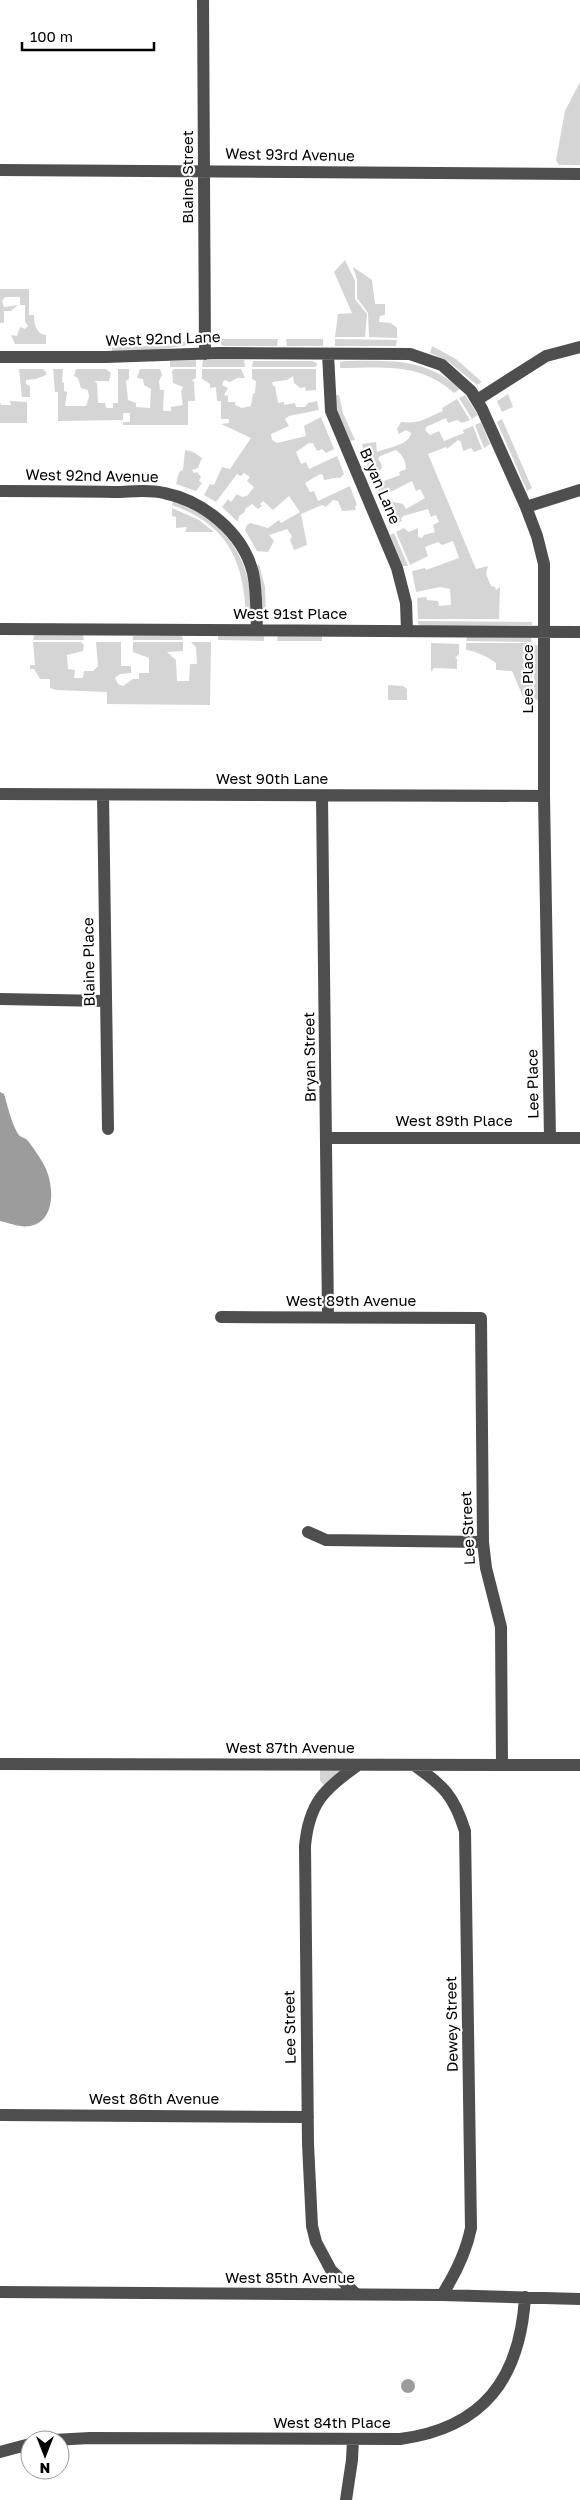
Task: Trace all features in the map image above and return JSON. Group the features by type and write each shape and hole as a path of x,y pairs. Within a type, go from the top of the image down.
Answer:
{"street":[{"name":"Blaine Street","path":"202,0 205,170 205,354"},
{"name":"West 93rd Avenue","path":"0,170 580,174"},
{"path":"477,400 546,356 580,347"},
{"name":"West 92nd Lane","path":"0,357 328,354"},
{"name":"Lee Place","path":"328,354 410,354 442,366 458,377 477,400 526,507 537,536 544,564 544,796 550,1138"},
{"name":"Bryan Lane","path":"328,354 331,411 398,568 406,603 407,631"},
{"path":"526,507 580,490"},
{"name":"West 92nd Avenue","path":"0,491 162,492 189,500 209,512 231,532 243,549 252,571 256,594 256,630"},
{"name":"West 91st Place","path":"0,629 580,632"},
{"name":"West 90th Lane","path":"0,794 544,796"},
{"name":"Blaine Place","path":"104,795 108,1129"},
{"name":"Bryan Street","path":"322,796 328,1317"},
{"path":"0,999 105,1001"},
{"name":"West 89th Place","path":"327,1138 580,1138"},
{"name":"West 89th Avenue","path":"221,1317 482,1318"},
{"name":"Lee Street","path":"482,1318 482,1542 486,1568 501,1627 502,1765"},
{"path":"308,1532 326,1540 482,1542"},
{"name":"West 87th Avenue","path":"0,1764 580,1765"},
{"name":"Lee Street","path":"356,2294 331,2270 316,2242 312,2226 308,2117 305,1846 310,1814 318,1799 338,1778 358,1765"},
{"name":"Dewey Street","path":"414,1765 437,1782 457,1806 465,1831 471,2228 458,2271 442,2295"},
{"name":"West 86th Avenue","path":"0,2115 308,2117"},
{"name":"West 85th Avenue","path":"0,2292 442,2295 580,2299"},
{"name":"West 84th Place","path":"70,2439 400,2439 428,2434 454,2424 475,2410 494,2392 514,2360 523,2327 525,2297"},
{"path":"346,2500 352,2460 352,2439"},
{"path":"0,2452 20,2447"}],"shaded area":[{"path":"580,82 580,165 559,165 556,160 565,111"},
{"path":"345,260 355,281 355,299 367,314 365,337 335,337 338,314 352,313 334,272"},
{"path":"353,267 372,280 375,304 385,304 385,315 380,316 379,322 391,323 397,328 397,338 369,337 368,313 357,298 357,280"},
{"path":"0,289 29,289 29,315 34,315 35,325 38,330 46,335 46,344 15,344 11,335 17,336 20,327 25,329 28,326 25,322 25,305 20,305 20,297 5,297 2,301 4,307 18,305 11,311 4,311 4,323 0,323"},
{"path":"221,339 278,339 277,346 224,346 221,345"},
{"path":"286,339 323,339 323,346 287,346"},
{"path":"335,339 397,340 396,346 335,346"},
{"path":"189,341 189,345 147,351 112,351 112,347 147,346"},
{"path":"432,346 456,359 482,382 477,385 449,362 430,353"},
{"path":"196,360 196,367 170,367 170,361"},
{"path":"203,360 244,360 245,367 202,367"},
{"path":"253,361 312,361 317,363 316,367 252,367"},
{"path":"392,361 420,366 447,379 460,389 454,393 441,383 414,371 386,368 340,368 340,362"},
{"path":"19,369 43,369 46,372 46,375 36,379 26,380 26,384 30,386 30,397 22,397"},
{"path":"53,369 63,369 62,382 64,383 64,391 67,392 65,406 86,406 89,397 88,390 81,388 78,378 74,376 76,369 106,369 111,373 109,381 94,381 97,383 98,403 105,403 106,408 113,408 113,403 118,403 118,369 129,369 129,379 126,381 128,400 136,403 136,407 150,408 151,389 144,385 143,379 137,378 140,369 160,369 162,375 159,381 160,390 164,390 163,411 171,411 171,407 183,405 181,391 183,387 173,383 172,371 174,369 196,369 196,378 192,380 194,382 195,401 188,401 188,425 123,425 123,422 130,422 130,413 123,413 123,420 58,421 58,392 55,392"},
{"path":"202,369 241,369 245,378 237,378 230,382 224,380 222,385 228,388 224,395 228,396 228,402 235,402 235,405 242,408 251,406 253,394 255,393 256,381 252,379 252,369 316,369 316,390 306,391 305,387 300,388 294,383 293,376 287,380 272,382 273,386 275,386 278,403 284,402 284,405 295,403 296,407 305,407 308,403 317,401 319,410 289,416 285,419 289,426 271,434 272,440 277,443 306,436 304,426 321,417 334,449 326,453 322,449 317,451 313,443 309,443 296,452 301,464 306,462 309,469 337,456 344,474 340,478 324,480 323,475 320,474 305,483 310,492 314,491 318,501 350,486 357,505 355,506 356,510 342,511 338,501 333,500 326,507 322,505 301,514 307,545 294,550 290,540 292,536 287,529 269,535 274,541 268,552 257,551 245,530 247,525 250,523 268,528 279,520 281,523 300,512 289,496 273,510 263,501 260,504 262,506 258,509 252,504 239,516 238,522 222,507 228,499 231,502 237,494 242,497 247,496 254,487 247,481 250,477 244,473 241,476 237,474 216,502 204,495 210,484 214,485 222,467 230,469 251,438 221,424 229,423 229,419 221,419 221,401 217,401 216,387 210,388 210,384 202,379"},
{"path":"508,394 513,407 502,412 497,401"},
{"path":"334,395 339,395 343,413 355,440 350,441 337,411"},
{"path":"465,395 478,415 472,419 459,398"},
{"path":"457,399 470,420 462,423 457,420 448,423 446,418 426,427 425,430 430,435 439,431 444,441 464,433 463,430 473,426 482,449 474,452 471,448 463,451 461,442 458,440 447,449 446,447 428,454 476,569 488,566 486,574 491,586 495,587 496,590 500,587 499,619 418,619 417,598 426,597 427,600 438,601 439,606 451,605 450,589 440,587 416,592 412,571 425,568 426,570 459,558 453,541 442,545 438,542 425,547 428,556 410,565 396,532 404,528 409,532 418,528 418,537 422,538 424,535 435,532 433,525 439,522 436,515 431,517 428,509 403,516 402,521 393,525 383,503 392,499 393,502 403,504 406,509 425,498 420,489 416,491 412,481 381,497 376,484 400,475 399,472 406,469 402,456 396,450 380,456 378,459 382,468 377,473 371,474 361,450 363,448 362,444 376,442 377,452 397,446 407,440 411,433 406,430 399,434 397,429 401,422 414,422 428,418 443,411 442,408"},
{"path":"10,401 27,402 27,423 0,423 0,402 1,405 11,405"},
{"path":"502,419 532,488 527,491 497,422"},
{"path":"481,422 490,444 484,448 475,425"},
{"path":"185,450 193,452 202,458 198,468 192,470 201,477 199,481 202,483 196,491 176,484 179,472 183,470"},
{"path":"173,501 202,515 215,525 236,550 248,580 251,608 249,619 246,618 242,580 230,548 207,523 191,513 172,505"},
{"path":"172,508 199,520 214,532 185,532 187,527 176,528 176,517 172,516"},
{"path":"394,533 408,566 403,566 390,535"},
{"path":"259,564 265,587 266,618 262,616 256,566"},
{"path":"418,621 532,622 532,625 422,626 418,624"},
{"path":"34,635 83,635 84,640 33,640"},
{"path":"133,636 182,636 183,640 133,640"},
{"path":"218,636 264,636 264,641 218,640"},
{"path":"278,636 322,636 322,641 277,641"},
{"path":"467,637 531,638 532,642 466,641"},
{"path":"33,642 81,642 84,645 83,651 67,655 68,669 75,670 74,678 83,678 84,671 93,671 98,666 96,642 121,642 121,666 131,666 131,673 120,674 115,678 118,684 123,686 133,679 139,679 139,673 149,673 149,658 133,652 133,642 183,642 183,651 167,652 176,660 177,681 189,681 190,664 197,664 196,647 191,642 211,642 210,705 107,704 107,692 56,690 50,688 50,679 40,679 34,669 30,669 30,665 35,665"},
{"path":"431,643 459,644 459,654 455,658 457,659 457,669 434,668 431,672"},
{"path":"466,643 532,643 532,699 524,699 512,671 496,670 496,663 493,661 478,653 466,650"},
{"path":"534,644 538,646 539,701 534,698"},
{"path":"388,685 403,686 407,689 407,700 388,700"},
{"path":"0,1092 4,1094 18,1134 28,1141 36,1152 44,1165 50,1181 51,1200 49,1209 39,1223 30,1226 19,1226 0,1221"},
{"path":"320,1769 343,1769 324,1785 320,1781"},
{"path":"405,2379 411,2379 415,2386 411,2393 405,2393 401,2389 401,2383"}]}
